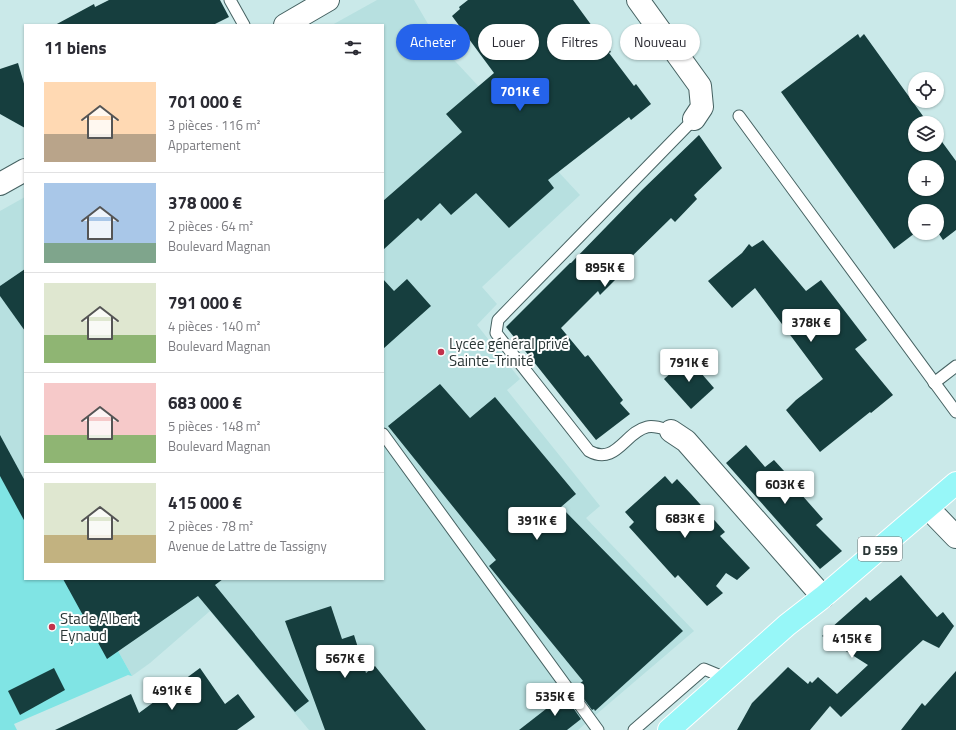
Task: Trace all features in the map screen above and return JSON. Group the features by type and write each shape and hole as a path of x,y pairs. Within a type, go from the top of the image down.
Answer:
{"main road":[{"name":"D 559","path":"669,730 787,625 823,598 956,483"}],"street":[{"path":"287,24 328,0"},
{"path":"638,0 700,86 702,107 694,119"},
{"path":"0,184 24,171"},
{"path":"672,431 686,441 823,598"},
{"path":"928,508 956,537"}],"lane":[{"path":"230,0 243,24"},
{"path":"739,116 956,412"},
{"path":"672,431 656,426 647,427 638,430 617,450 605,454 595,454 589,450 496,332 498,320 694,119"},
{"path":"934,383 956,366"},
{"path":"384,435 598,730"},
{"path":"634,730 704,669 728,679"}],"shaded area":[{"name":"Lycée général privé Sainte-Trinité","path":"377,0 414,0 428,24 396,24 396,60 454,60 580,195 482,287 497,304 477,325 520,379 507,390 600,506 586,518 694,631 578,730 309,730 210,611 150,663 132,676 79,580 384,580 384,24 334,24"},
{"path":"24,198 24,481 0,437 0,211"},
{"name":"Stade Albert Eynaud","path":"0,436 24,480 24,580 79,580 132,676 128,675 14,724 17,730 0,730"}],"building":[{"path":"109,0 220,0 229,17 215,24 57,24 94,4 95,7"},
{"path":"468,0 573,0 591,24 547,24 547,60 612,60 612,57 634,86 636,84 651,104 631,120 629,117 548,180 554,188 509,228 476,193 451,215 440,203 421,221 418,218 384,249 384,200 462,132 446,114 494,73 484,60 539,60 539,24 478,24 478,51 470,40 470,24 458,24 452,16 460,9 459,7"},
{"path":"858,34 860,38 864,34 908,95 908,108 917,108 923,116 908,116 908,152 944,152 944,145 956,161 956,230 944,239 944,204 908,204 908,238 894,249 781,92"},
{"path":"18,63 24,84 24,127 0,114 0,69"},
{"path":"699,135 722,168 694,195 697,199 675,222 671,218 620,268 623,272 600,295 598,291 561,328 585,357 588,355 623,400 620,403 630,414 596,440 506,327 642,190"},
{"path":"763,240 806,291 821,280 867,340 855,349 893,395 820,452 786,410 796,400 823,379 755,288 732,308 708,281 742,253 749,244 752,247"},
{"path":"24,270 24,330 0,296 0,286"},
{"path":"407,279 431,306 384,348 384,280 394,291"},
{"path":"688,358 714,388 691,409 664,379"},
{"path":"440,384 470,418 495,397 576,494 561,507 683,631 595,711 594,709 592,710 575,687 583,681 489,566 496,560 388,426"},
{"path":"0,435 24,479 24,520 0,476"},
{"path":"746,445 765,467 774,460 795,483 793,485 823,519 816,525 842,551 820,569 726,463"},
{"path":"665,476 672,484 677,479 691,494 725,532 720,536 750,568 737,580 726,573 716,586 723,593 707,606 678,575 675,578 629,527 634,522 625,512"},
{"path":"901,575 937,617 943,612 954,626 939,648 923,640 841,717 830,706 810,730 737,730 752,703 788,667 808,684 810,681 812,683 818,677 837,694 868,665 822,636 866,597 870,601"},
{"path":"64,580 222,580 215,585 309,701 295,712 198,596 107,659"},
{"path":"331,606 342,639 354,635 366,673 375,666 426,730 325,730 285,621"},
{"path":"54,668 65,690 20,715 8,691"},
{"path":"200,668 225,704 238,694 255,717 237,730 55,730 131,694 139,713"},
{"path":"956,671 956,730 901,730 922,703 925,706"},
{"path":"564,695 581,719 567,730 519,730"}],"place":[{"name":"Lycée général privé Sainte-Trinité","path":"441,352"},
{"name":"Stade Albert Eynaud","path":"52,627"}]}
